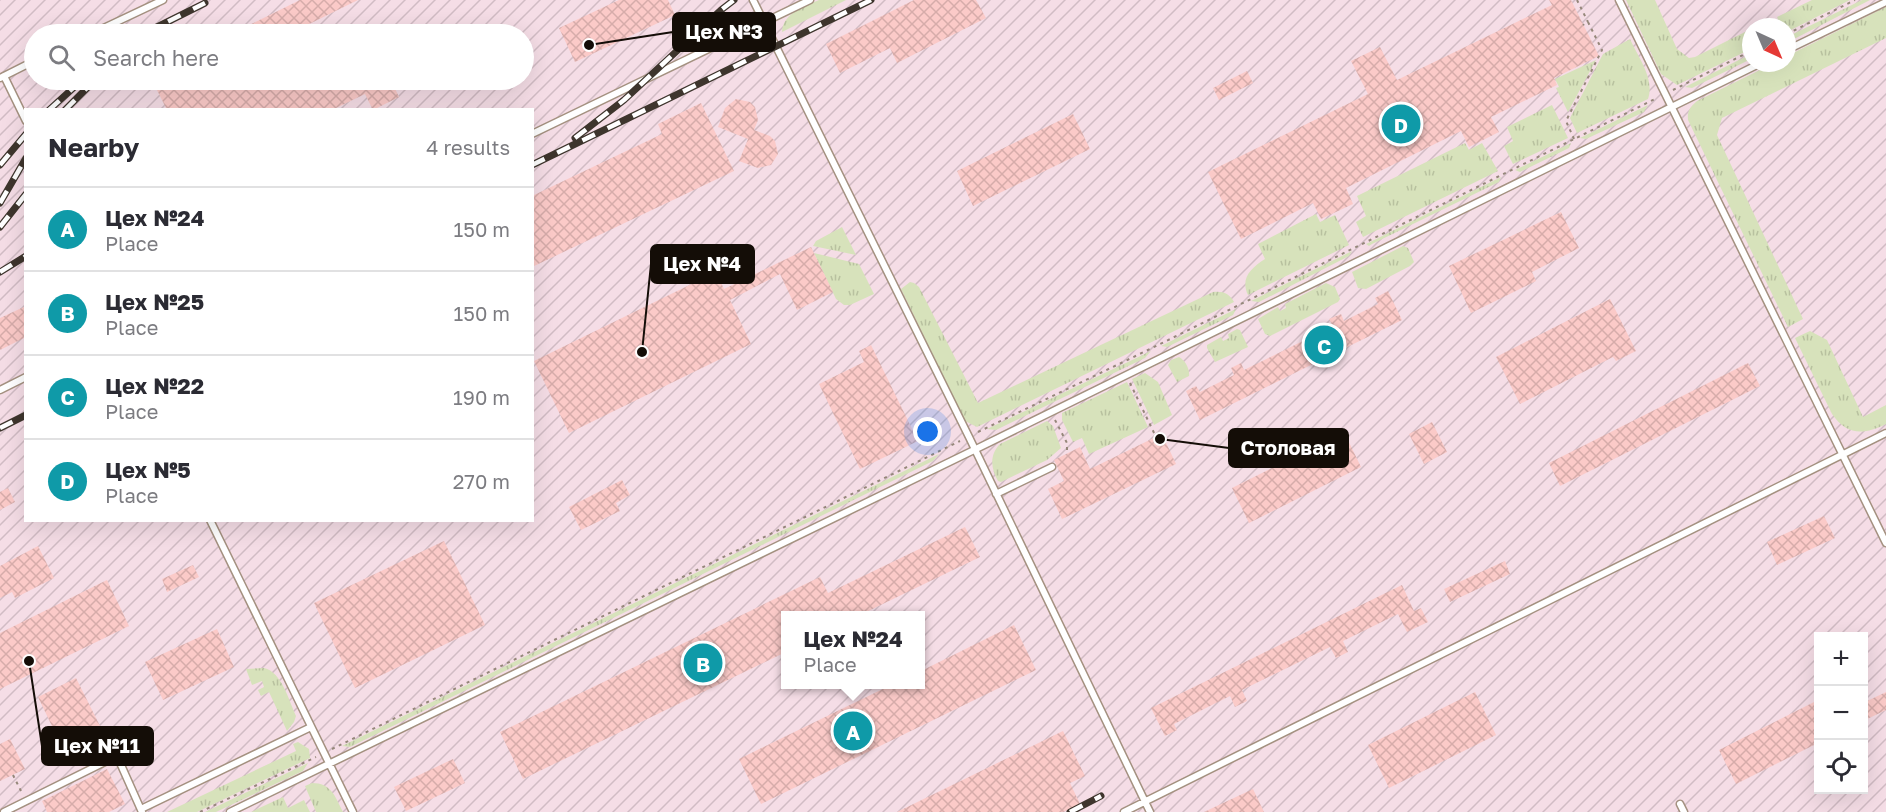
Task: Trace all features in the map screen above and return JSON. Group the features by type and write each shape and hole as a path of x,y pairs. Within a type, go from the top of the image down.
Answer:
{"lane":[{"path":"112,24 163,0"},
{"path":"753,0 969,437 1150,812"},
{"path":"534,133 810,0"},
{"path":"1619,0 1886,543"},
{"path":"1796,46 1886,2"},
{"path":"24,66 2,77 24,117"},
{"path":"230,812 1052,412 1743,72"},
{"path":"0,390 24,378"},
{"path":"1124,812 1886,433"},
{"path":"996,494 1052,467"},
{"path":"211,522 353,812"},
{"path":"4,812 117,756 141,810 311,727"},
{"path":"1680,804 1684,812"}],"path":[{"path":"1574,138 1566,121 1602,50 1577,0"},
{"path":"1796,30 1855,0"},
{"path":"1583,25 1588,22"},
{"path":"200,812 1150,349 1742,56"},
{"path":"1126,375 1156,437"},
{"path":"1052,412 1066,443 1067,453"},
{"path":"13,775 26,801"}],"shaded area":[{"path":"0,0 1886,0 1886,812 0,812"}],"green space":[{"path":"819,0 846,0 782,32 783,25 790,15"},
{"path":"1626,0 1655,0 1677,49 1689,58 1742,34 1742,53 1677,85 1661,74"},
{"path":"1812,0 1850,0 1796,27 1796,18 1777,17"},
{"path":"1862,0 1870,0 1796,38 1796,33"},
{"path":"1886,7 1886,38 1722,118 1717,135 1803,319 1788,327 1688,120 1691,107 1697,101 1756,72 1796,72 1796,52"},
{"path":"1630,39 1647,76 1650,91 1648,99 1577,133 1570,118 1603,54"},
{"path":"1742,58 1742,63 1692,88 1685,87"},
{"path":"1596,60 1568,112 1556,88 1559,87 1555,79"},
{"path":"1552,105 1568,138 1513,164 1504,146 1513,141 1507,127"},
{"path":"1648,105 1644,112 1586,139 1580,138"},
{"path":"1465,143 1469,150 1482,143 1498,171 1363,237 1356,222 1366,216 1357,196"},
{"path":"1571,143 1569,148 1520,172 1515,170"},
{"path":"1501,177 1499,182 1369,246 1366,244"},
{"path":"1316,214 1320,222 1335,215 1349,245 1248,295 1245,283 1248,274 1265,259 1258,244"},
{"path":"842,227 856,255 813,246 816,241"},
{"path":"1403,246 1408,248 1414,262 1410,266 1366,289 1358,288 1352,272"},
{"path":"1352,251 1349,256 1259,302 1251,301"},
{"path":"814,253 859,264 874,294 850,305 844,305 836,299"},
{"path":"910,282 919,287 978,403 1213,292 1225,293 1234,302 977,427 965,421 901,289"},
{"path":"1326,283 1335,287 1340,299 1338,302 1270,336 1265,334 1258,319 1278,307 1280,311 1286,308 1285,304"},
{"path":"1236,309 1233,315 1167,347 1161,346"},
{"path":"1237,329 1240,330 1248,347 1215,362 1207,345 1221,337 1223,341 1229,338 1228,334"},
{"path":"1810,331 1827,340 1863,417 1886,405 1886,424 1870,430 1850,430 1832,414 1795,338"},
{"path":"1151,351 1145,358 996,430 987,429"},
{"path":"1179,357 1187,365 1189,376 1177,382 1168,365 1171,360"},
{"path":"1145,373 1158,382 1172,415 1154,425 1132,379"},
{"path":"1127,382 1148,427 1089,454 1082,438 1073,442 1062,420 1062,413"},
{"path":"1047,421 1053,426 1061,448 1047,460 1001,482 998,481 992,462 996,448"},
{"path":"939,454 933,461 350,747 342,746"},
{"path":"264,668 276,675 280,681 296,716 287,731 269,692 261,696 258,690 264,687 262,681 252,685 246,669"},
{"path":"298,742 309,749 310,758 197,812 167,812 296,751 293,744"},
{"path":"308,763 303,771 216,812 205,812"},
{"path":"312,783 328,788 343,812 316,812 305,786"},
{"path":"283,797 288,808 304,800 310,812 251,812"}],"building":[{"path":"300,0 358,0 309,24 251,24"},
{"path":"619,0 668,0 675,15 575,62 559,28"},
{"path":"914,0 976,0 986,18 897,63 890,48 840,73 826,44"},
{"path":"1549,0 1571,0 1599,56 1554,78 1557,85 1491,117 1499,132 1469,147 1461,131 1346,188 1353,204 1321,219 1313,203 1241,239 1208,172 1368,94 1351,61 1380,47 1397,80 1552,5"},
{"path":"1247,71 1253,83 1219,100 1213,88"},
{"path":"157,90 396,90 399,97 377,108 372,108 365,94 336,108 166,108"},
{"path":"736,99 750,102 755,107 758,120 754,130 770,136 775,141 778,154 771,165 758,168 739,161 748,139 718,127 725,108"},
{"path":"701,103 734,171 534,266 534,195 662,134 658,124"},
{"path":"1073,114 1090,149 973,206 957,171"},
{"path":"1561,212 1579,248 1532,272 1536,281 1471,313 1449,266"},
{"path":"811,247 833,292 797,310 780,274 730,300 751,344 569,433 534,361 716,272 724,289"},
{"path":"1388,291 1402,320 1200,420 1186,391 1196,386 1200,392 1234,375 1231,368 1241,363 1244,370 1333,326 1329,319 1341,314 1344,321 1378,304 1375,298"},
{"path":"1610,299 1636,351 1616,361 1613,357 1520,404 1496,357"},
{"path":"24,307 24,338 0,350 0,318"},
{"path":"871,345 918,441 860,469 819,384 864,362 859,351"},
{"path":"1748,363 1760,386 1560,486 1549,463"},
{"path":"1432,422 1447,452 1424,464 1409,434"},
{"path":"1344,432 1361,467 1249,523 1232,488"},
{"path":"1162,434 1176,464 1062,519 1048,489 1064,481 1054,460 1080,447 1090,469"},
{"path":"622,480 630,495 616,503 620,511 581,530 569,507"},
{"path":"8,488 15,502 0,510 0,492"},
{"path":"1824,516 1835,538 1777,565 1767,542"},
{"path":"965,527 980,557 868,611 781,611 781,654 523,779 500,732 820,577 828,593"},
{"path":"444,541 485,625 355,688 314,603"},
{"path":"38,546 54,578 15,598 12,592 0,598 0,566"},
{"path":"1505,561 1510,574 1450,602 1444,589"},
{"path":"193,565 199,577 167,592 162,579"},
{"path":"107,580 129,626 0,689 0,633"},
{"path":"1402,585 1414,611 1421,608 1428,622 1407,632 1398,614 1343,641 1348,652 1336,658 1330,647 1242,690 1247,701 1235,707 1230,696 1174,724 1177,730 1165,736 1151,708"},
{"path":"1014,625 1036,670 761,804 739,759 883,689 925,689 925,669"},
{"path":"217,629 234,667 163,700 145,662"},
{"path":"76,678 100,726 90,731 95,741 75,750 70,741 61,745 38,697"},
{"path":"1475,692 1496,735 1389,788 1368,745"},
{"path":"1886,692 1886,710 1868,719 1868,701"},
{"path":"1814,702 1814,745 1736,784 1719,750"},
{"path":"1063,731 1085,776 1070,783 1080,804 1063,812 897,812"},
{"path":"10,739 25,769 0,781 0,744"},
{"path":"453,759 465,783 406,811 394,787"},
{"path":"107,769 125,804 109,812 47,812 42,801"},
{"path":"1253,789 1264,812 1204,812"}],"railway":[{"path":"575,138 624,100 734,0"},
{"path":"534,164 871,0"},
{"path":"163,24 205,3"},
{"path":"51,108 71,90"},
{"path":"67,108 85,90"},
{"path":"0,165 24,136"},
{"path":"0,203 24,161"},
{"path":"0,227 24,197"},
{"path":"0,272 24,257"},
{"path":"0,428 24,416"},
{"path":"1070,812 1101,796"}],"place":[{"name":"Цех №3","path":"589,45"},
{"name":"Цех №5","path":"1401,124"},
{"name":"Цех №22","path":"1324,345"},
{"name":"Цех №4","path":"642,352"},
{"name":"Столовая","path":"1160,439"},
{"name":"Цех №11","path":"29,661"},
{"name":"Цех №25","path":"703,663"},
{"name":"Цех №24","path":"853,731"}]}
